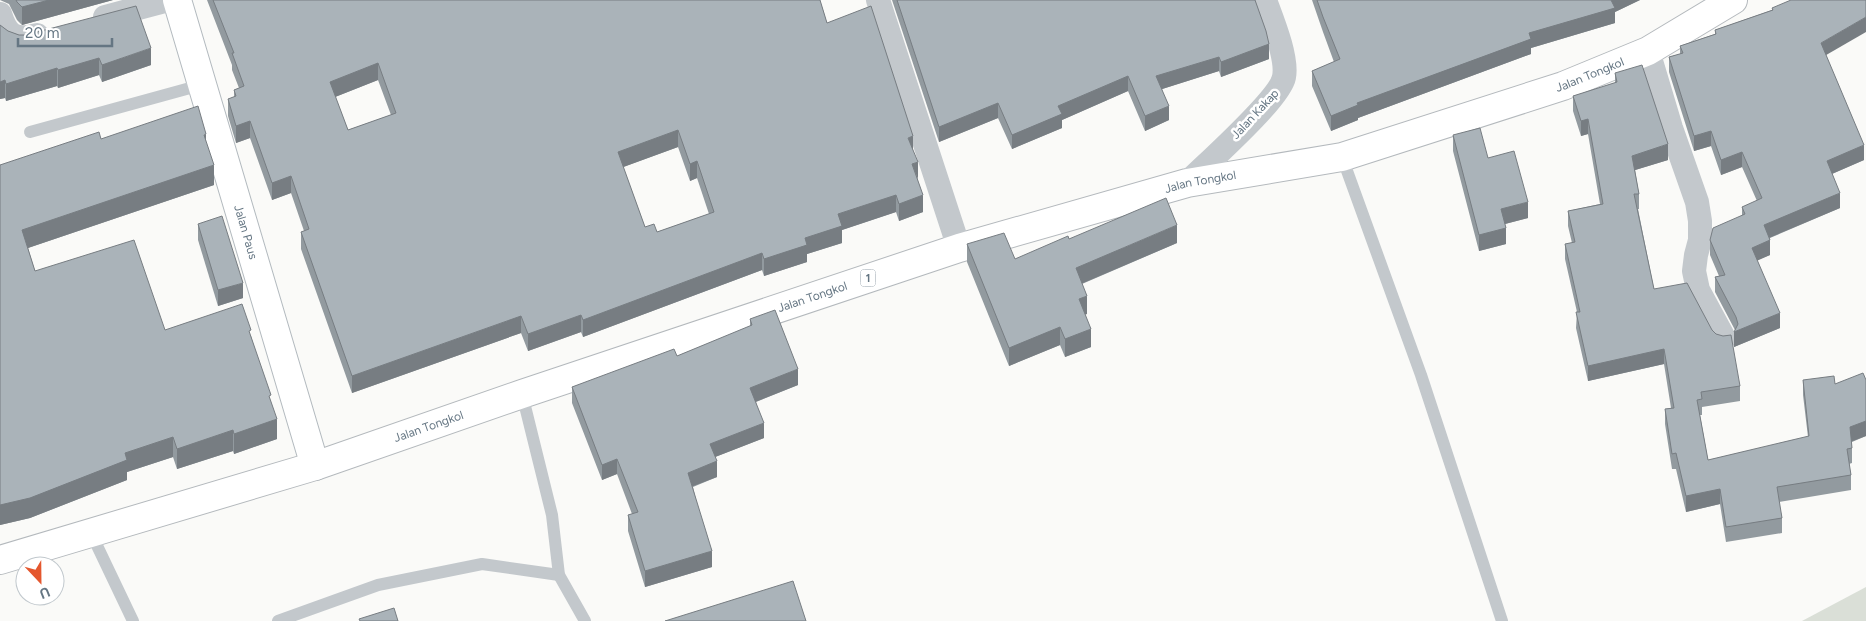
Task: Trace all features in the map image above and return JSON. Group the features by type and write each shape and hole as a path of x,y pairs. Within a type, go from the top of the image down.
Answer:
{"main road":[{"name":"Jalan Paus","path":"177,0 315,466"},
{"name":"Jalan Tongkol","path":"0,560 315,466 522,394 959,248 1186,183 1342,157 1563,86 1648,52 1733,0"}],"street":[{"path":"86,22 169,0"},
{"path":"878,0 959,248"},
{"name":"Jalan Kakap","path":"1186,183 1255,117 1282,85 1285,67 1276,29 1265,0"},
{"path":"0,14 6,28 16,38 22,39 59,29"},
{"path":"1648,52 1700,221 1700,240 1694,271 1698,290 1724,338"}],"lane":[{"path":"30,132 201,85"},
{"path":"1342,157 1421,375 1502,621"},
{"path":"522,394 552,514 559,575 585,621"},
{"path":"91,533 133,621"},
{"path":"278,621 378,585 482,564 559,575"}],"shaded area":[{"path":"1866,587 1866,621 1802,621"}],"building":[{"path":"16,0 49,0 22,7"},
{"path":"213,0 820,0 827,23 871,6 913,136 908,138 918,162 912,164 923,195 899,204 896,195 838,214 842,226 805,238 807,245 764,259 762,253 583,320 581,315 528,334 521,316 352,376 301,232 309,229 291,176 272,183 250,121 236,126 228,99 236,96 234,90 244,86 232,53 234,53","holes":["378,63 396,113 348,130 330,82","678,130 690,164 697,161 714,212 657,232 654,224 645,227 618,152"]},
{"path":"897,0 1255,0 1269,44 1221,62 1219,57 1156,76 1169,106 1145,116 1128,76 1058,106 1062,114 1012,135 998,103 939,127"},
{"path":"1317,0 1611,0 1615,8 1529,33 1531,39 1357,103 1358,105 1331,116 1312,71 1340,59"},
{"path":"1791,0 1866,0 1866,17 1821,43 1864,145 1827,161 1840,193 1764,225 1770,240 1752,248 1780,313 1734,332 1738,324 1715,277 1725,275 1710,240 1713,228 1745,214 1742,207 1762,198 1742,152 1721,160 1711,131 1694,136 1669,57 1683,53 1680,46 1716,34 1715,30 1773,10 1772,8"},
{"path":"136,6 151,48 102,65 99,58 58,70 57,68 6,84 5,80 0,82 0,25 8,31 19,35 26,35"},
{"path":"1642,65 1668,144 1632,156 1639,194 1634,194 1654,289 1687,283 1712,330 1716,334 1723,336 1731,335 1740,386 1701,392 1702,399 1697,400 1708,460 1809,436 1803,380 1834,376 1835,384 1863,373 1866,380 1866,421 1850,427 1852,448 1847,449 1851,475 1777,487 1782,518 1726,527 1720,489 1686,496 1676,453 1672,454 1665,409 1674,408 1664,349 1588,366 1576,312 1580,312 1565,244 1575,242 1568,211 1603,204 1588,119 1581,121 1573,96 1617,82 1615,73"},
{"path":"198,106 206,134 204,135 214,165 22,230 35,271 134,240 165,330 242,304 277,419 234,434 233,430 177,449 173,437 125,453 127,460 30,498 0,505 0,165 99,132 101,139"},
{"path":"1480,128 1488,158 1514,151 1528,202 1501,209 1506,228 1479,235 1453,135"},
{"path":"1166,198 1177,225 1076,268 1087,296 1079,299 1091,329 1065,339 1060,327 1009,348 967,244 1004,233 1015,259 1068,236 1069,239"},
{"path":"222,216 243,283 218,290 198,224"},
{"path":"775,310 798,369 750,388 764,423 710,444 717,461 688,473 712,551 645,571 628,515 638,512 617,459 602,465 572,387 674,349 677,356 752,325 750,319"},
{"path":"793,581 806,621 665,621"},
{"path":"394,608 398,621 360,621 359,619"}]}
